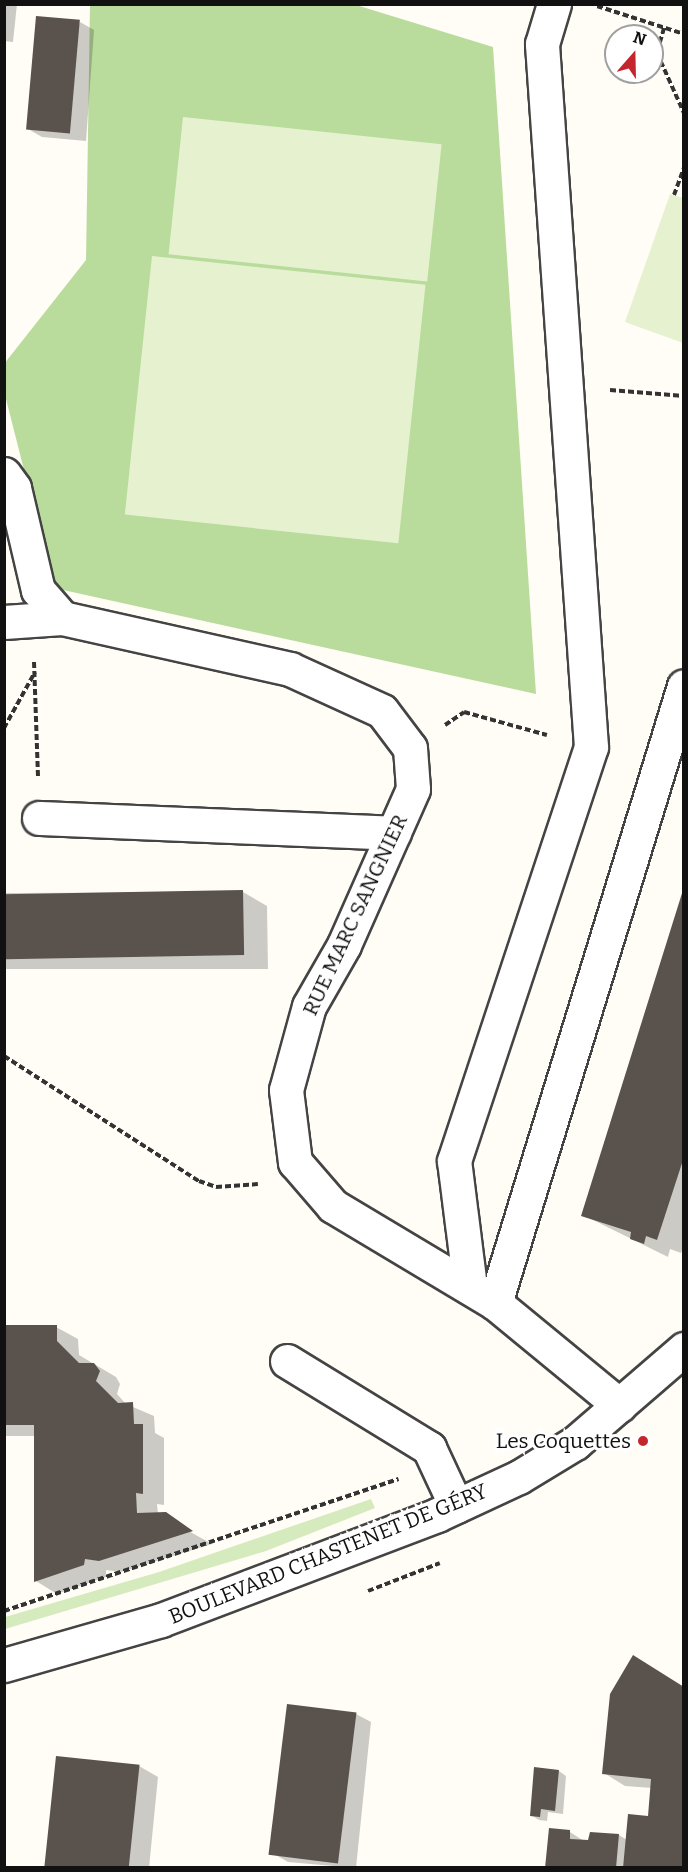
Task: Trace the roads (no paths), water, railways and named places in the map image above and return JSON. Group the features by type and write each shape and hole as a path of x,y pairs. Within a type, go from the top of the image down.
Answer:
{"street":[{"path":"482,1295 454,1161 591,747 542,44 554,4"},
{"path":"4,474 14,488 38,590 32,621"},
{"name":"RUE MARC SANGNIER","path":"32,621 290,669 382,711 410,748 413,789 344,945 309,1006 286,1090 295,1162 333,1206 482,1295 619,1405"},
{"path":"482,1295 684,686"},
{"path":"39,818 394,832"},
{"name":"BOULEVARD CHASTENET DE GÉRY","path":"4,1665 161,1620 456,1506 575,1443 684,1349"},
{"path":"287,1361 429,1448 439,1465 456,1506"}],"place":[{"name":"Les Coquettes","path":"643,1441"}]}
